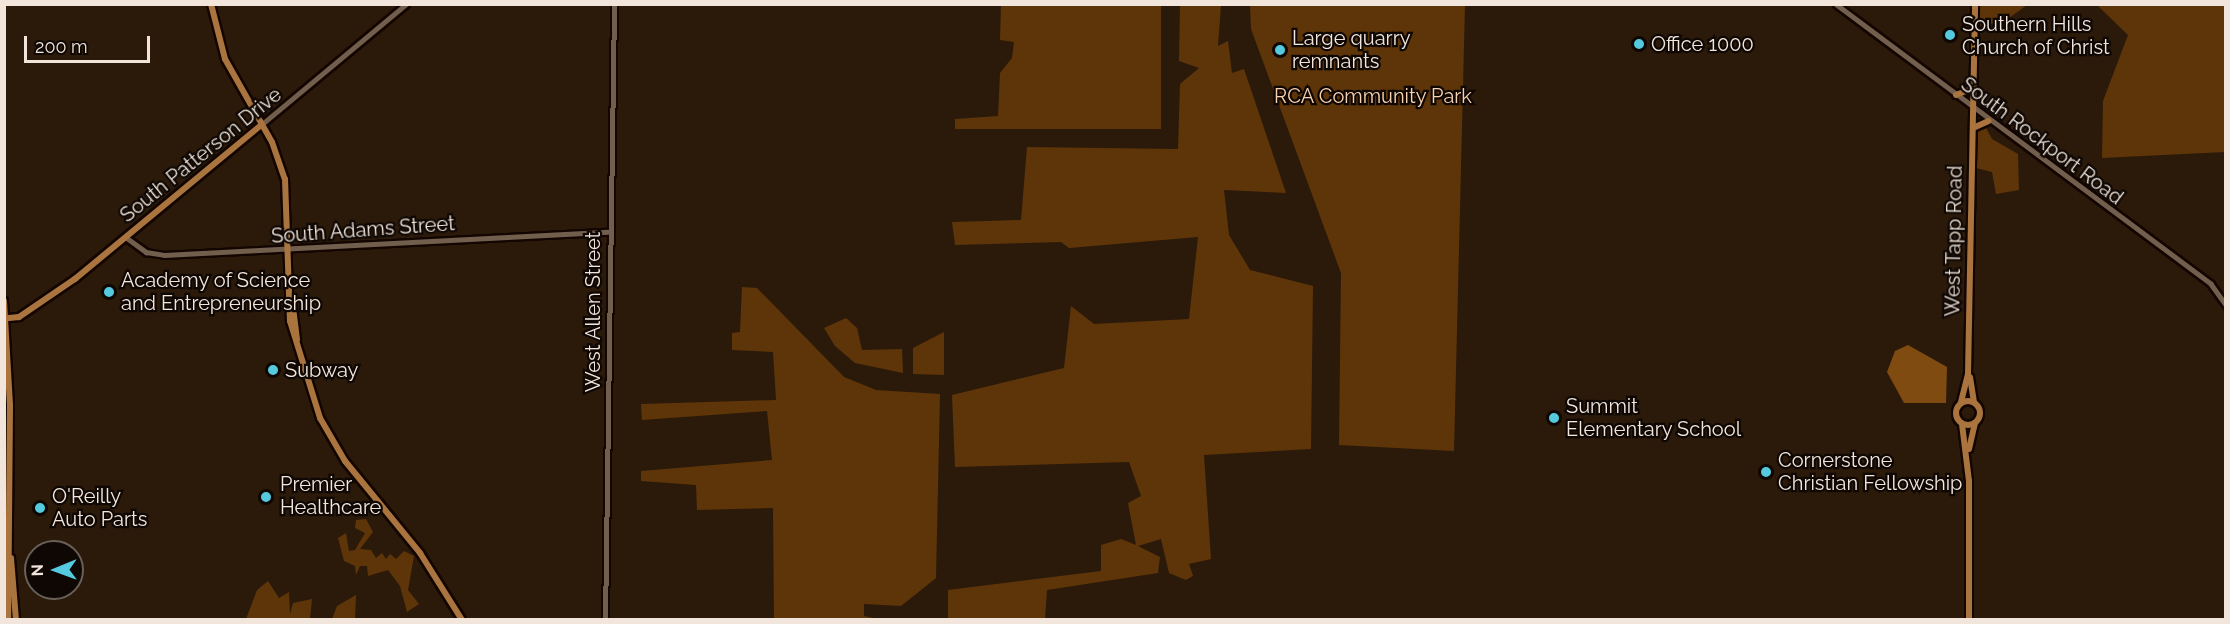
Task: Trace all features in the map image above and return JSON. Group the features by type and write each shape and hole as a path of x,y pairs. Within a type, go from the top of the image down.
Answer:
{"main road":[{"path":"211,4 221,52 261,125 287,183 290,252 288,291 306,380 333,442 420,553 462,620"},
{"name":"West Tapp Road","path":"1968,455 1975,423 1980,413 1974,403 1968,374 1975,4"},
{"path":"1956,95 1973,87"},
{"path":"1972,129 1989,121"},
{"name":"South Patterson Drive","path":"9,318 56,293 261,125"},
{"path":"4,301 9,318 11,557 8,620"},
{"name":"West Tapp Road","path":"1968,374 1956,413 1962,424 1968,455 1969,620"},
{"path":"1961,402 1974,403"},
{"path":"1962,424 1975,423"},
{"path":"11,557 16,620"}],"street":[{"name":"South Patterson Drive","path":"261,125 406,4"},
{"name":"West Allen Street","path":"605,620 607,232 614,4"},
{"name":"South Rockport Road","path":"1836,4 1989,121 2211,284 2226,305"},
{"name":"South Adams Street","path":"127,237 157,255 290,252 607,232"}],"green space":[{"path":"1001,5 1161,5 1161,129 955,129 955,119 998,116 1000,73 1012,58 1014,42 1000,40"},
{"path":"1180,5 1221,5 1218,46 1228,41 1232,73 1244,69 1286,193 1224,190 1229,235 1250,270 1313,286 1311,449 1204,455 1211,559 1189,564 1193,576 1186,580 1169,573 1161,539 1138,546 1160,557 1158,573 1047,590 1045,619 948,619 948,590 1101,571 1101,545 1121,539 1136,545 1128,503 1141,496 1129,462 955,467 952,395 1064,368 1071,306 1094,324 1189,319 1198,237 1069,248 1061,242 955,245 952,222 1021,220 1027,147 1178,149 1180,84 1199,68 1179,61"},
{"name":"RCA Community Park","path":"1250,5 1465,5 1454,451 1339,445 1341,273 1251,29"},
{"path":"1977,5 2027,5 2002,23 1977,25"},
{"path":"2097,5 2225,5 2225,152 2102,158 2103,101 2128,35"},
{"path":"1984,124 1992,139 2018,154 2019,190 1996,194 1992,172 1976,168 1977,130"},
{"path":"742,287 757,288 844,377 876,390 940,394 936,578 901,606 864,604 864,616 878,619 774,619 773,508 697,510 696,485 641,481 641,471 772,460 767,411 642,420 641,404 776,400 773,352 732,350 732,333 740,332"},
{"path":"846,318 857,328 862,350 902,349 903,373 855,363 835,346 824,328"},
{"path":"944,332 944,375 913,374 913,348"},
{"path":"366,519 373,532 360,549 371,550 376,558 382,553 386,559 390,554 396,559 404,551 414,556 408,590 419,604 407,612 400,586 388,570 368,576 367,566 360,566 356,575 355,566 344,561 338,538 346,533 349,551 355,550 365,533 355,528 356,520"},
{"path":"268,581 279,598 289,592 290,614 293,603 312,599 310,619 246,619 257,590"},
{"path":"356,595 355,619 332,619 337,606"}],"shaded area":[{"path":"1908,345 1947,367 1946,403 1904,403 1887,372 1895,351"}],"place":[{"name":"Southern Hills Church of Christ","path":"1950,35"},
{"name":"Office 1000","path":"1639,44"},
{"name":"Large quarry remnants","path":"1280,50"},
{"name":"Academy of Science and Entrepreneurship","path":"109,292"},
{"name":"Subway","path":"273,370"},
{"name":"Summit Elementary School","path":"1554,418"},
{"name":"Cornerstone Christian Fellowship","path":"1766,472"},
{"name":"Premier Healthcare","path":"266,497"},
{"name":"O'Reilly Auto Parts","path":"40,508"}]}
